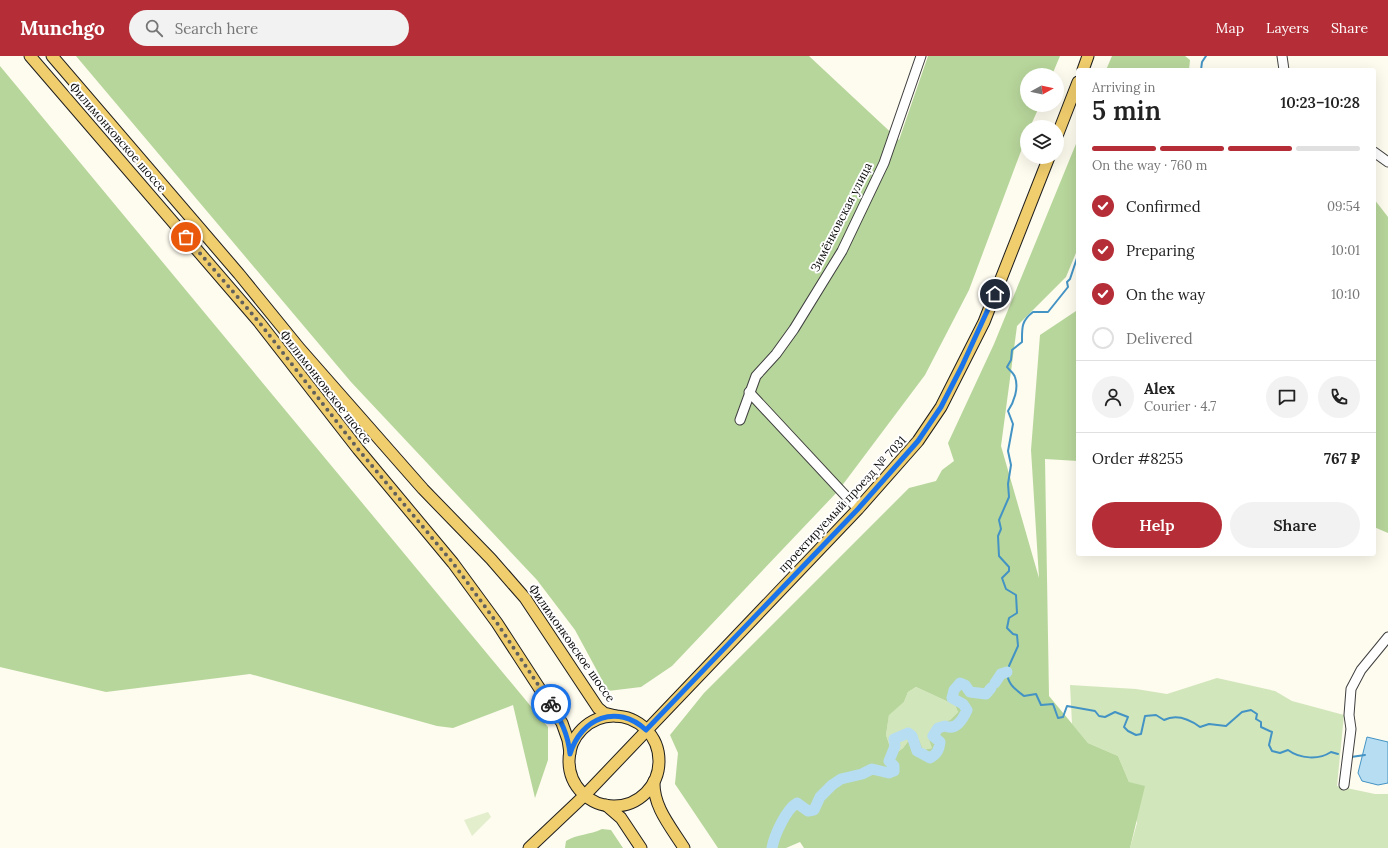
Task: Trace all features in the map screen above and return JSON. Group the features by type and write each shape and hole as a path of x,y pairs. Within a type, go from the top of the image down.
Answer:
{"main road":[{"name":"Филимонковское шоссе","path":"30,56 259,322 358,449 453,563 497,623 562,723 568,740 570,766 573,779 585,795 595,802 606,806 621,818 640,848"},
{"name":"Филимонковское шоссе","path":"52,56 239,274 300,349 423,489 491,559 525,598 598,708 604,713 633,720 646,730 654,740 658,751 659,764 654,782 656,802 684,848"},
{"path":"1084,68 1088,56"},
{"path":"1063,120 1076,87"},
{"name":"проектируемый проезд № 7031","path":"585,795 858,509 918,441 941,407 984,322 1046,164"},
{"name":"Филимонковское шоссе","path":"570,754 577,735 586,726 603,718 616,716"},
{"name":"Филимонковское шоссе","path":"606,806 619,806 631,803 642,796 654,782"},
{"path":"529,848 585,795"}],"street":[{"name":"Зимёнковская улица","path":"740,420 756,376 776,354 794,330 842,251 884,163 921,56"},
{"path":"1282,56 1284,68"},
{"path":"1376,153 1388,162"},
{"path":"749,392 858,509"},
{"path":"1344,785 1351,728 1349,715 1351,689 1361,670 1388,637"}],"green space":[{"path":"76,56 809,56 899,140 928,56 1060,56 1055,68 1020,68 1020,112 1037,112 1033,120 1020,120 1020,154 969,290 925,375 838,491 672,666 641,687 608,691 575,630 537,580 351,382"},
{"path":"1112,56 1185,56 1190,60 1189,68 1107,68"},
{"path":"0,66 548,727 548,760 535,798 513,705 453,728 437,726 250,674 106,692 0,667"},
{"path":"1076,144 1076,253 1066,277 1017,326 1001,446 1039,578 1031,450 1040,335 1076,311 1076,461 1045,459 1049,696 1088,743 1118,756 1129,782 1145,786 1130,848 804,848 800,842 786,848 718,848 675,784 678,753 670,735 704,693 909,488 936,481 942,470 954,461 948,443 994,344","holes":["916,687 955,705 958,712 950,720 937,724 929,739 932,748 923,750 919,740 909,740 903,748 895,754 892,753 886,735 889,715 904,702 908,692"]},
{"path":"1376,202 1388,217 1388,533 1376,528"},
{"path":"1217,678 1275,691 1292,701 1344,715 1337,786 1375,794 1388,794 1388,848 1130,848 1137,823 1129,782 1118,756 1088,743 1072,724 1070,685 1136,689 1167,694"},
{"path":"916,687 955,705 958,712 950,720 937,725 932,748 923,750 909,740 903,748 895,754 892,753 886,735 889,714 904,702 908,692"},
{"path":"488,812 491,817 472,836 464,820"},
{"path":"602,829 611,830 623,848 565,848 566,841"}],"water":[{"path":"1367,737 1388,742 1388,783 1378,785 1362,781 1358,773"}],"waterway":[{"path":"1201,68 1202,62 1206,56"},
{"path":"1009,666 1018,646 1017,635 1013,634 1007,628 1009,618 1017,613 1016,595 1006,589 1002,578 1009,571 1009,567 999,556 998,536 1001,529 999,520 1009,497 1008,484 1011,465 1008,451 1013,424 1008,411 1014,399 1016,390 1016,381 1013,373 1007,367 1011,360 1012,350 1022,342 1022,329 1024,322 1033,312 1048,312 1068,287 1067,282 1070,279 1076,261"},
{"path":"1007,671 1008,679 1015,688 1024,696 1036,694 1041,705 1053,704 1058,718 1063,717 1067,706 1095,711 1099,716 1105,717 1115,712 1128,717 1124,727 1136,735 1141,734 1145,716 1156,715 1164,720 1178,717 1200,727 1209,724 1226,726 1242,712 1251,710 1257,714 1256,719 1261,722 1261,727 1272,732 1269,745 1272,751 1280,753 1288,750 1304,757 1321,756 1331,752 1338,754"},
{"path":"995,683 1001,674 1007,672"},
{"path":"772,848 781,823 789,811 797,803 808,811 814,810 820,797 832,785 841,779 862,774 872,769 889,773 894,771 894,766 889,761 895,746 894,739 908,733 912,736 917,751 930,758 934,755 938,750 940,742 933,736 938,728 945,726 956,726 967,710 963,704 952,698 954,690 960,683 965,685 970,692 986,694 991,688"},
{"path":"1351,757 1365,755"}],"way so far":[{"path":"186,237 259,322 358,449 453,563 497,623 551,704"}],"route":[{"path":"551,704 562,723 568,740 570,754 573,743 581,730 591,722 603,718 610,716 628,718 638,723 646,730 858,509 918,441 941,407 984,322 995,294"}]}
